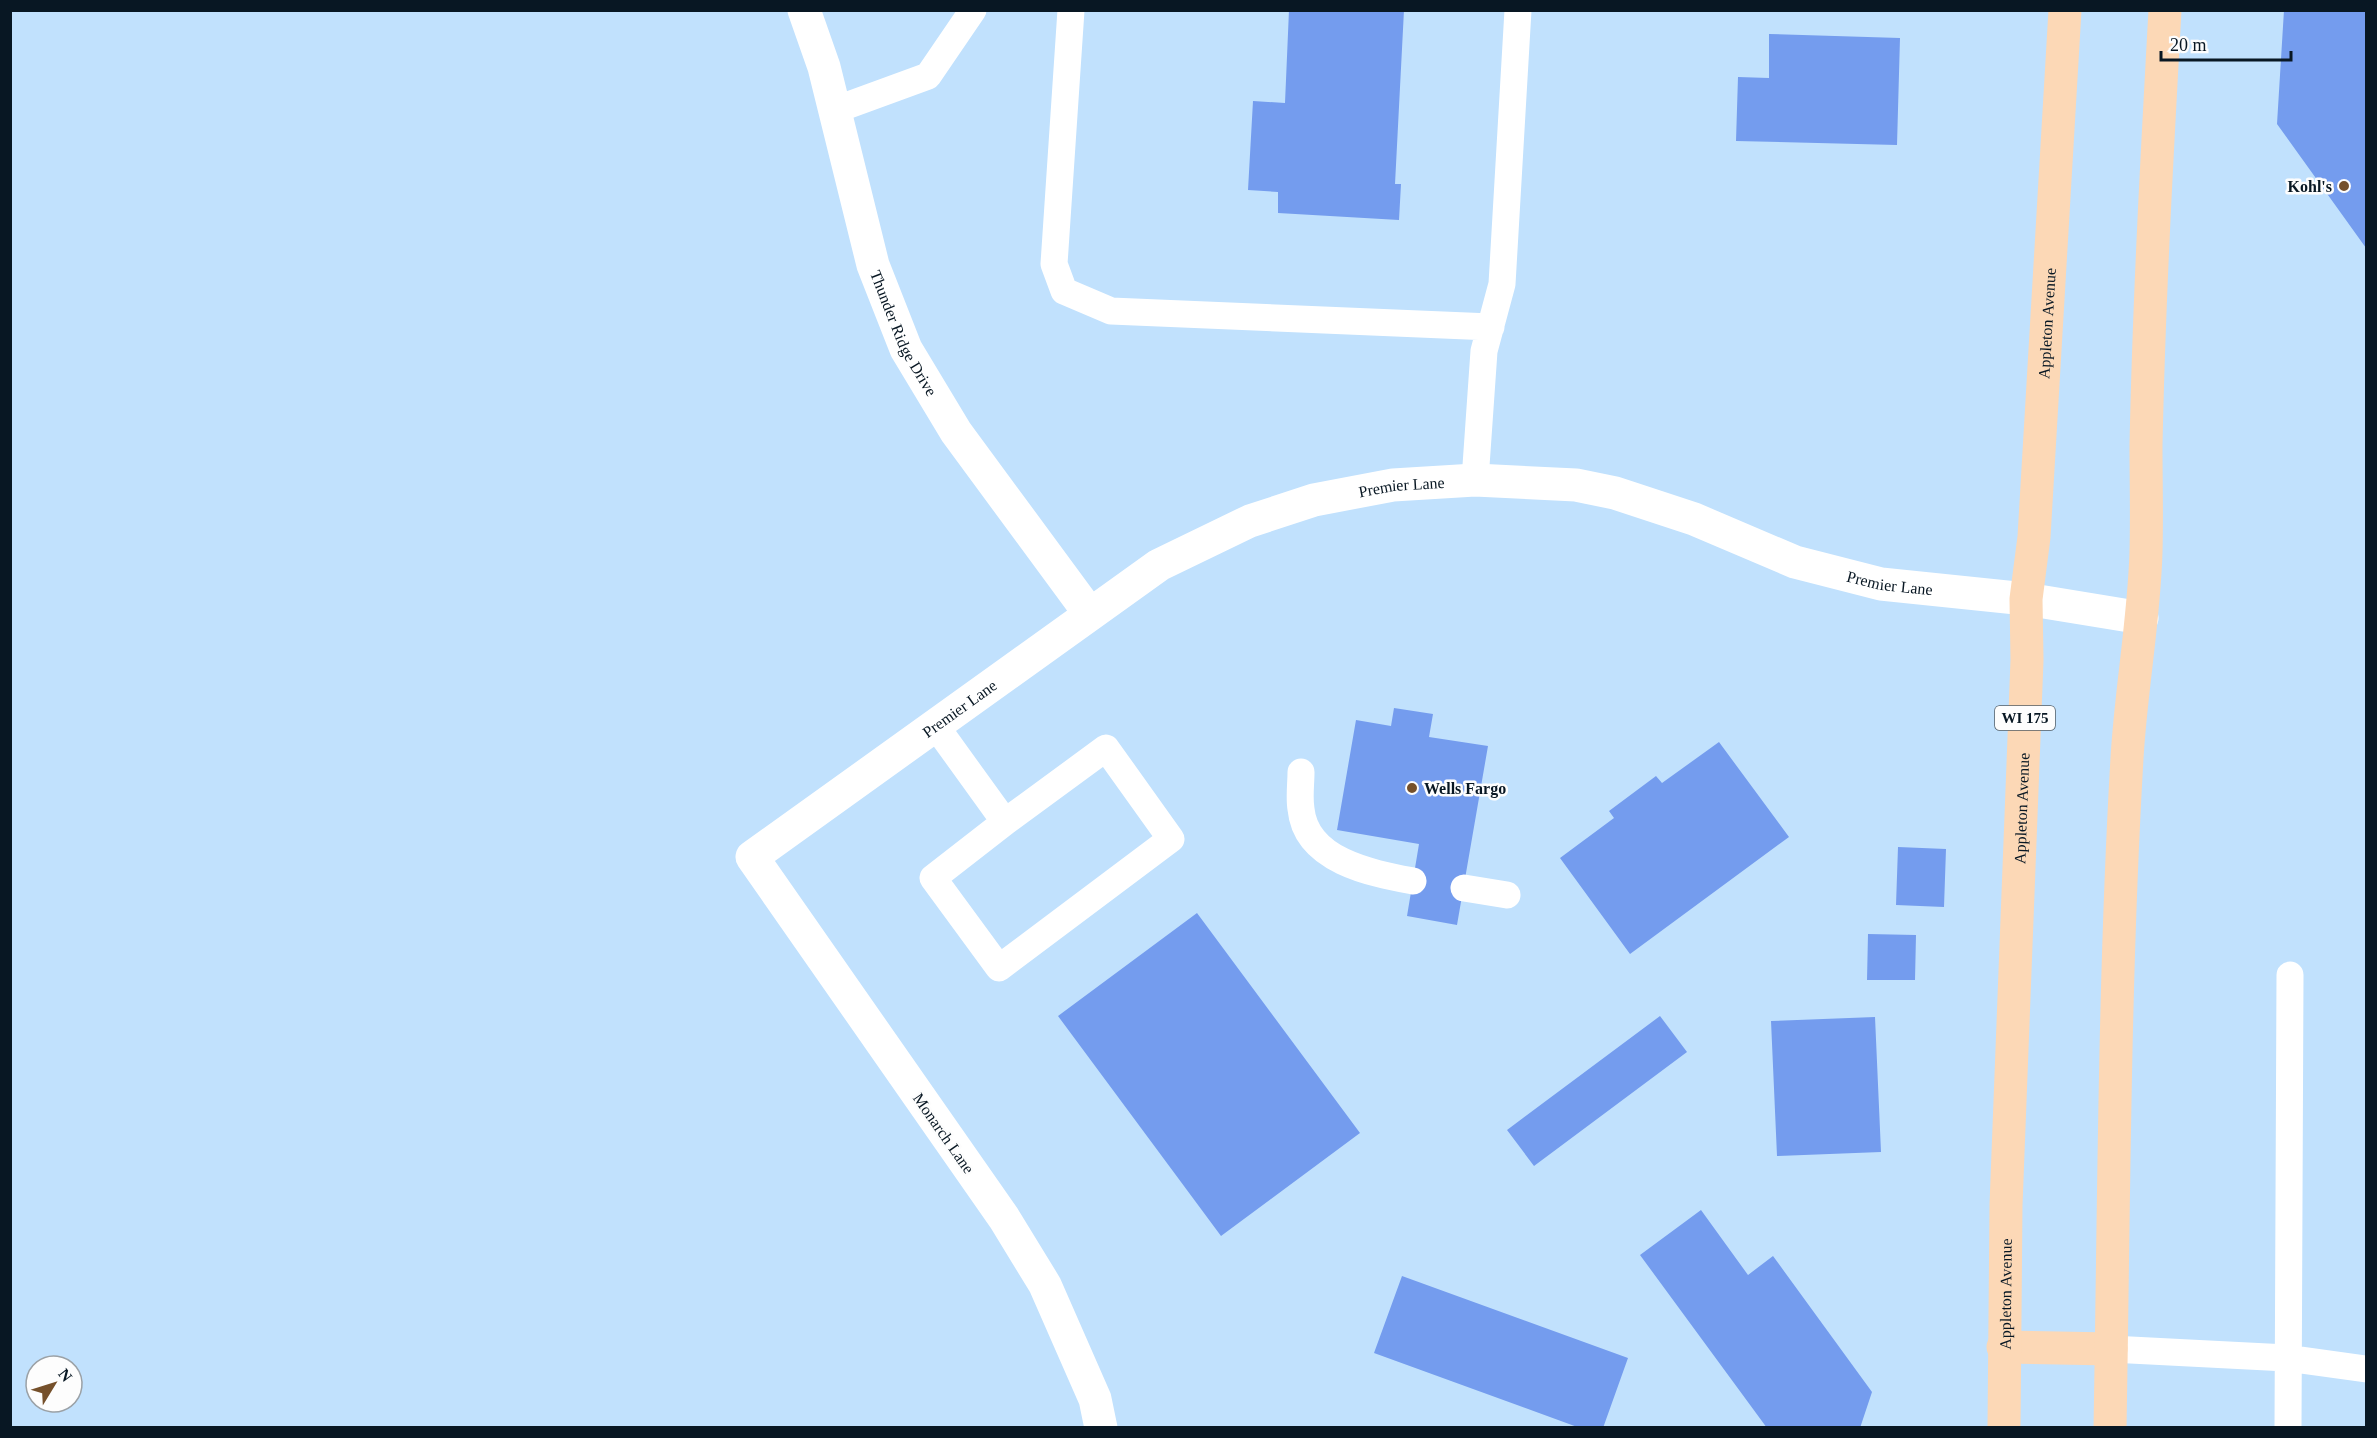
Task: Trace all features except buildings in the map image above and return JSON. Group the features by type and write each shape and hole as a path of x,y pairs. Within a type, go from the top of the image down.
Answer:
{"main road":[{"name":"Appleton Avenue","path":"2004,1428 2006,1205 2027,660 2026,599 2034,537 2065,10"},
{"path":"2110,1428 2114,1139 2126,778 2142,618 2156,171 2165,10"},
{"path":"2004,1347 2111,1349"}],"street":[{"name":"Thunder Ridge Drive","path":"804,10 824,67 873,265 906,349 956,432 1090,614"},
{"name":"Premier Lane","path":"752,857 1159,565 1250,521 1314,500 1394,484 1475,480 1576,485 1615,493 1694,519 1795,562 1881,584 2026,599 2142,618"},
{"name":"Monarch Lane","path":"752,857 1004,1218 1039,1275 1095,1399 1101,1428"}],"lane":[{"path":"835,110 928,76 973,10"},
{"path":"1071,10 1054,264 1064,291 1111,311 1491,327"},
{"path":"1475,480 1484,351 1502,284 1518,10"},
{"path":"935,725 1005,822"},
{"path":"1106,748 1171,839 999,968 933,878 1005,822 1106,748"},
{"path":"1301,772 1301,811 1308,833 1329,855 1376,874 1413,881"},
{"path":"1464,888 1507,895"},
{"path":"2288,1428 2290,975"},
{"path":"2111,1349 2287,1358 2367,1369"}],"place":[{"name":"Kohl's","path":"2344,186"},
{"name":"Wells Fargo","path":"1412,788"}]}
